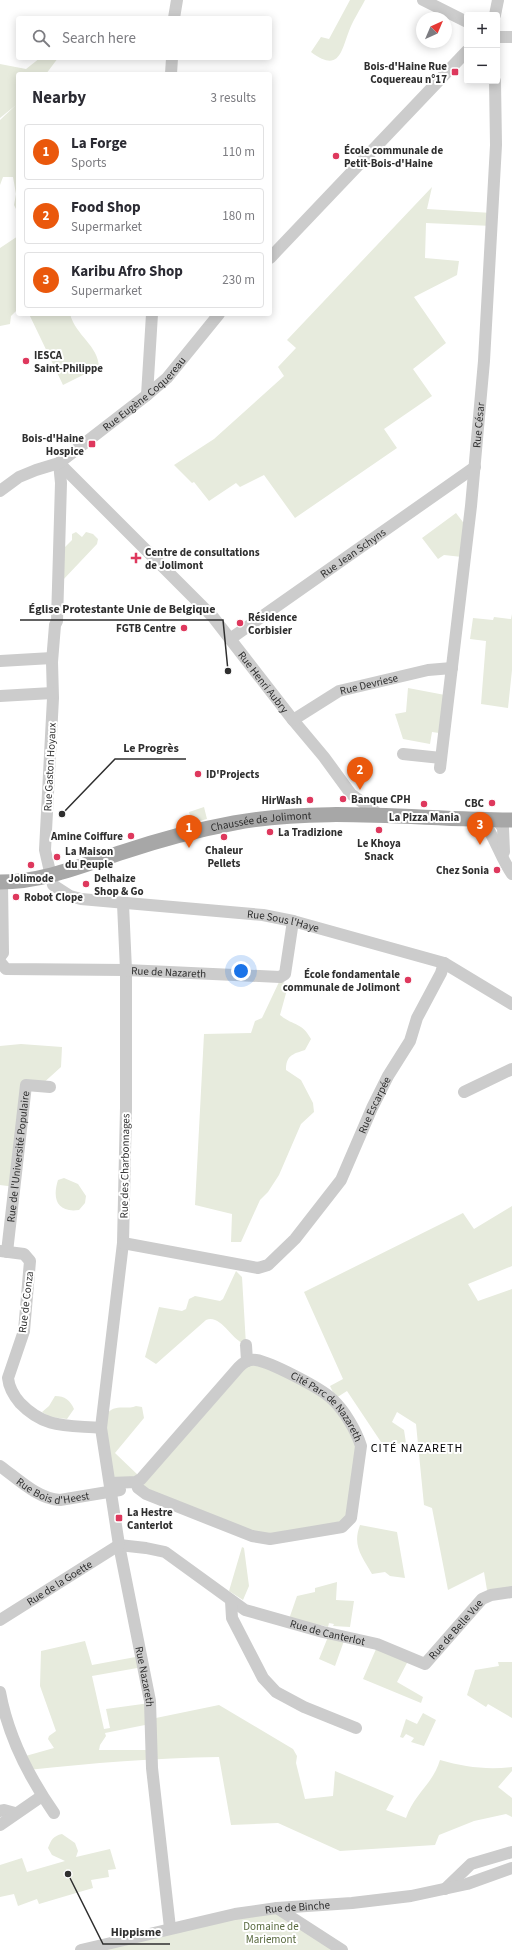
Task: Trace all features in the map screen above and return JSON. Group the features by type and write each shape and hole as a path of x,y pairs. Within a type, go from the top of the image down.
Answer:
{"main road":[{"name":"Chaussée de Jolimont","path":"1,882 24,881 50,875 171,838 235,823 305,814 497,820"}],"street":[{"path":"174,16 177,0"},
{"path":"423,0 464,20"},
{"path":"496,12 498,0"},
{"path":"500,37 512,37"},
{"path":"272,256 464,54"},
{"path":"171,72 172,60"},
{"name":"Rue César","path":"403,754 440,763 475,467 484,361 496,145 495,84"},
{"path":"147,396 152,316"},
{"name":"Rue Eugène Coquereau","path":"59,463 147,396 167,378 217,316"},
{"path":"0,491 19,477 59,463"},
{"name":"Rue Henri Aubry","path":"59,463 213,617 293,720 324,757 351,794 381,816"},
{"name":"Rue Gaston Hoyaux","path":"50,875 45,850 52,693 52,658 55,625 57,621 61,483 59,463"},
{"name":"Rue Jean Schyns","path":"230,639 475,467"},
{"path":"0,661 52,658"},
{"name":"Rue Devriese","path":"293,720 339,692 428,670 452,668"},
{"path":"0,696 52,693"},
{"path":"497,820 492,834 507,865"},
{"path":"507,865 507,839 512,830"},
{"name":"Rue Sous l'Haye","path":"50,875 53,885 70,896 81,900 263,915 293,921 444,963 512,1004"},
{"path":"0,957 3,953 1,882"},
{"name":"Rue des Charbonnages","path":"100,1428 123,1243 126,1108 126,970 123,904"},
{"name":"Rue de Nazareth","path":"0,962 6,969 126,970 283,977 286,974 293,921"},
{"name":"Rue Escarpée","path":"123,1243 258,1268 268,1265 292,1241 341,1180 372,1108 388,1076 410,1041 417,1018 441,973 444,963"},
{"path":"464,1092 512,1068"},
{"name":"Rue de l'Université Populaire","path":"4,1252 22,1085 50,1087"},
{"name":"Rue de Conza","path":"4,1252 24,1254 30,1261 24,1331 10,1372 8,1385 23,1406 43,1422 100,1428"},
{"path":"111,1487 137,1485 150,1468 239,1367 247,1361 246,1345"},
{"name":"Cité Parc de Nazareth","path":"137,1485 146,1494 260,1538 278,1539 342,1527 348,1523 351,1518 361,1455 361,1446 358,1436 337,1405 326,1393 262,1362 247,1361"},
{"name":"Rue Nazareth","path":"100,1428 111,1487 119,1545 150,1701 152,1768 170,1928"},
{"name":"Rue Bois d'Heest","path":"0,1466 28,1487 51,1500 60,1500 111,1487"},
{"name":"Rue de Canterlot","path":"119,1545 165,1552 245,1610 322,1632 377,1644 410,1656 425,1664"},
{"name":"Rue de la Goette","path":"0,1620 119,1545"},
{"name":"Rue de Belle Vue","path":"425,1664 482,1599 488,1596 512,1592"},
{"path":"231,1601 232,1618 263,1678 276,1692 304,1707 356,1728"},
{"path":"0,1692 12,1735 42,1796 54,1813"},
{"path":"0,1825 15,1813 42,1796"},
{"path":"0,1811 4,1810 15,1813"},
{"path":"445,1889 471,1864 512,1852"},
{"name":"Rue de Binche","path":"81,1950 223,1916 277,1908 359,1903 411,1896 467,1884 512,1868"},
{"path":"277,1908 342,1950"}],"green space":[{"path":"350,0 365,0 351,27 341,52 338,57 333,60 328,61 320,58 311,52 321,37 329,39"},
{"path":"37,60 56,60 48,72 16,72 16,105 0,118 0,64 26,69"},
{"path":"16,105 16,194 13,177 3,177 0,185 0,120"},
{"path":"432,187 427,209 492,213 492,226 426,223 425,258 459,261 457,275 414,297 446,343 413,369 432,396 384,429 397,448 295,518 264,475 240,487 236,483 209,501 194,482 192,483 174,465 214,439 284,376 278,367 296,348 287,340"},
{"path":"16,194 16,209 14,205"},
{"path":"16,237 16,311 11,316 10,324 0,326 0,248"},
{"path":"30,316 71,316 73,322 91,346 98,359 99,367 63,385"},
{"path":"456,513 466,526 462,557 444,555 438,559 422,538"},
{"path":"76,532 82,537 86,532 93,534 98,539 97,544 62,581 61,551 72,540 72,534"},
{"path":"512,614 512,670 508,708 481,704 486,641 470,639 473,618 493,620 494,617 511,619"},
{"path":"408,688 445,695 439,733 432,732 430,744 403,739 395,714 406,712"},
{"path":"204,807 207,819 192,823 189,812"},
{"path":"282,981 288,986 280,1015 301,1027 311,1039 305,1050 291,1056 287,1062 286,1070 301,1080 313,1103 314,1112 301,1124 279,1175 268,1192 260,1200 241,1242 231,1242 232,1214 195,1205 204,1034 251,1033 255,1021 262,1018 279,982"},
{"path":"21,1044 62,1047 61,1067 40,1086 26,1085 15,1187 0,1185 0,1046"},
{"path":"64,1178 78,1184 86,1196 85,1203 79,1210 61,1207 56,1199 56,1187 58,1180"},
{"path":"512,1206 512,1266 468,1284 478,1301 512,1289 512,1592 488,1596 484,1572 448,1590 432,1508 424,1505 416,1424 397,1412 392,1422 404,1430 406,1443 383,1445 347,1391 336,1398 330,1386 343,1379 304,1292 463,1213 474,1229"},
{"path":"236,1271 242,1277 246,1345 221,1324 211,1319 206,1320 156,1364 145,1357 159,1307 182,1311 186,1309 189,1299 195,1296 220,1301 223,1299"},
{"path":"247,1360 318,1389 360,1441 349,1523 270,1540 141,1492 142,1478"},
{"path":"55,1396 62,1397 69,1401 74,1409 67,1419 50,1417 42,1412 49,1406"},
{"path":"136,1406 142,1407 144,1418 115,1453 139,1476 135,1480 115,1478 112,1474 105,1430 108,1413 111,1410 118,1408"},
{"path":"360,1525 397,1532 405,1578 390,1576 385,1572 372,1574 359,1551 357,1539"},
{"path":"242,1547 244,1548 249,1586 243,1600 229,1591"},
{"path":"337,1582 336,1600 354,1601 350,1627 333,1626 334,1624 329,1623 328,1627 321,1625 319,1631 288,1622 297,1596 315,1592 315,1588"},
{"path":"328,1637 344,1641 335,1666 319,1659"},
{"path":"85,1641 92,1665 141,1656 143,1667 92,1676 104,1729 110,1728 106,1709 150,1703 151,1719 219,1705 293,1749 297,1756 296,1763 305,1799 333,1796 335,1771 394,1796 386,1810 406,1818 414,1802 433,1776 440,1760 476,1767 512,1767 512,1771 498,1787 512,1798 512,1817 506,1814 474,1821 439,1835 435,1845 340,1851 278,1823 231,1825 219,1757 124,1761 28,1770 22,1757 54,1748 48,1739 49,1736 56,1731 40,1686 41,1651","holes":["150,1724 151,1750 99,1750 100,1745 106,1736 105,1733"]},
{"path":"376,1649 408,1661 397,1682 423,1697 421,1703 363,1679"},
{"path":"498,1662 512,1662 512,1718 488,1704 486,1707 467,1695 475,1670 499,1666"},
{"path":"423,1713 436,1720 424,1746 411,1742 414,1738 406,1734 403,1738 400,1737 406,1719 417,1724"},
{"path":"62,1834 75,1843 78,1851 76,1857 110,1849 116,1869 108,1870 109,1877 91,1880 93,1888 39,1904 37,1899 18,1906 14,1894 0,1897 0,1865 22,1858 27,1872 65,1861 52,1855 48,1848 56,1836"},
{"name":"Domaine de Mariemont","path":"276,1913 334,1950 99,1950 224,1920"}],"place":[{"name":"Bois-d'Haine Rue Coquereau n°17","path":"455,72"},
{"name":"École communale de Petit-Bois-d'Haine","path":"336,156"},
{"name":"IESCA Saint-Philippe","path":"26,361"},
{"name":"Bois-d'Haine Hospice","path":"92,444"},
{"name":"Centre de consultations de Jolimont","path":"136,558"},
{"name":"Résidence Corbisier","path":"240,623"},
{"name":"FGTB Centre","path":"184,628"},
{"name":"Église Protestante Unie de Belgique","path":"228,671"},
{"name":"ID'Projects","path":"198,774"},
{"name":"Food Shop","path":"360,790"},
{"name":"Banque CPH","path":"343,799"},
{"name":"HirWash","path":"310,800"},
{"name":"CBC","path":"492,803"},
{"name":"La Pizza Mania","path":"424,804"},
{"name":"Le Progrès","path":"62,814"},
{"name":"Le Khoya Snack","path":"379,830"},
{"name":"La Tradizione","path":"270,832"},
{"name":"Amine Coiffure","path":"131,836"},
{"name":"Chaleur Pellets","path":"224,837"},
{"name":"Karibu Afro Shop","path":"480,845"},
{"name":"La Forge","path":"189,848"},
{"name":"La Maison du Peuple","path":"57,857"},
{"name":"Jolimode","path":"31,865"},
{"name":"Chez Sonia","path":"497,870"},
{"name":"Delhaize Shop & Go","path":"86,884"},
{"name":"Robot Clope","path":"16,897"},
{"name":"École fondamentale communale de Jolimont","path":"408,980"},
{"name":"La Hestre Canterlot","path":"119,1518"},
{"name":"Hippisme","path":"68,1874"}],"district":[{"name":"CITÉ NAZARETH","path":"417,1448"}]}
